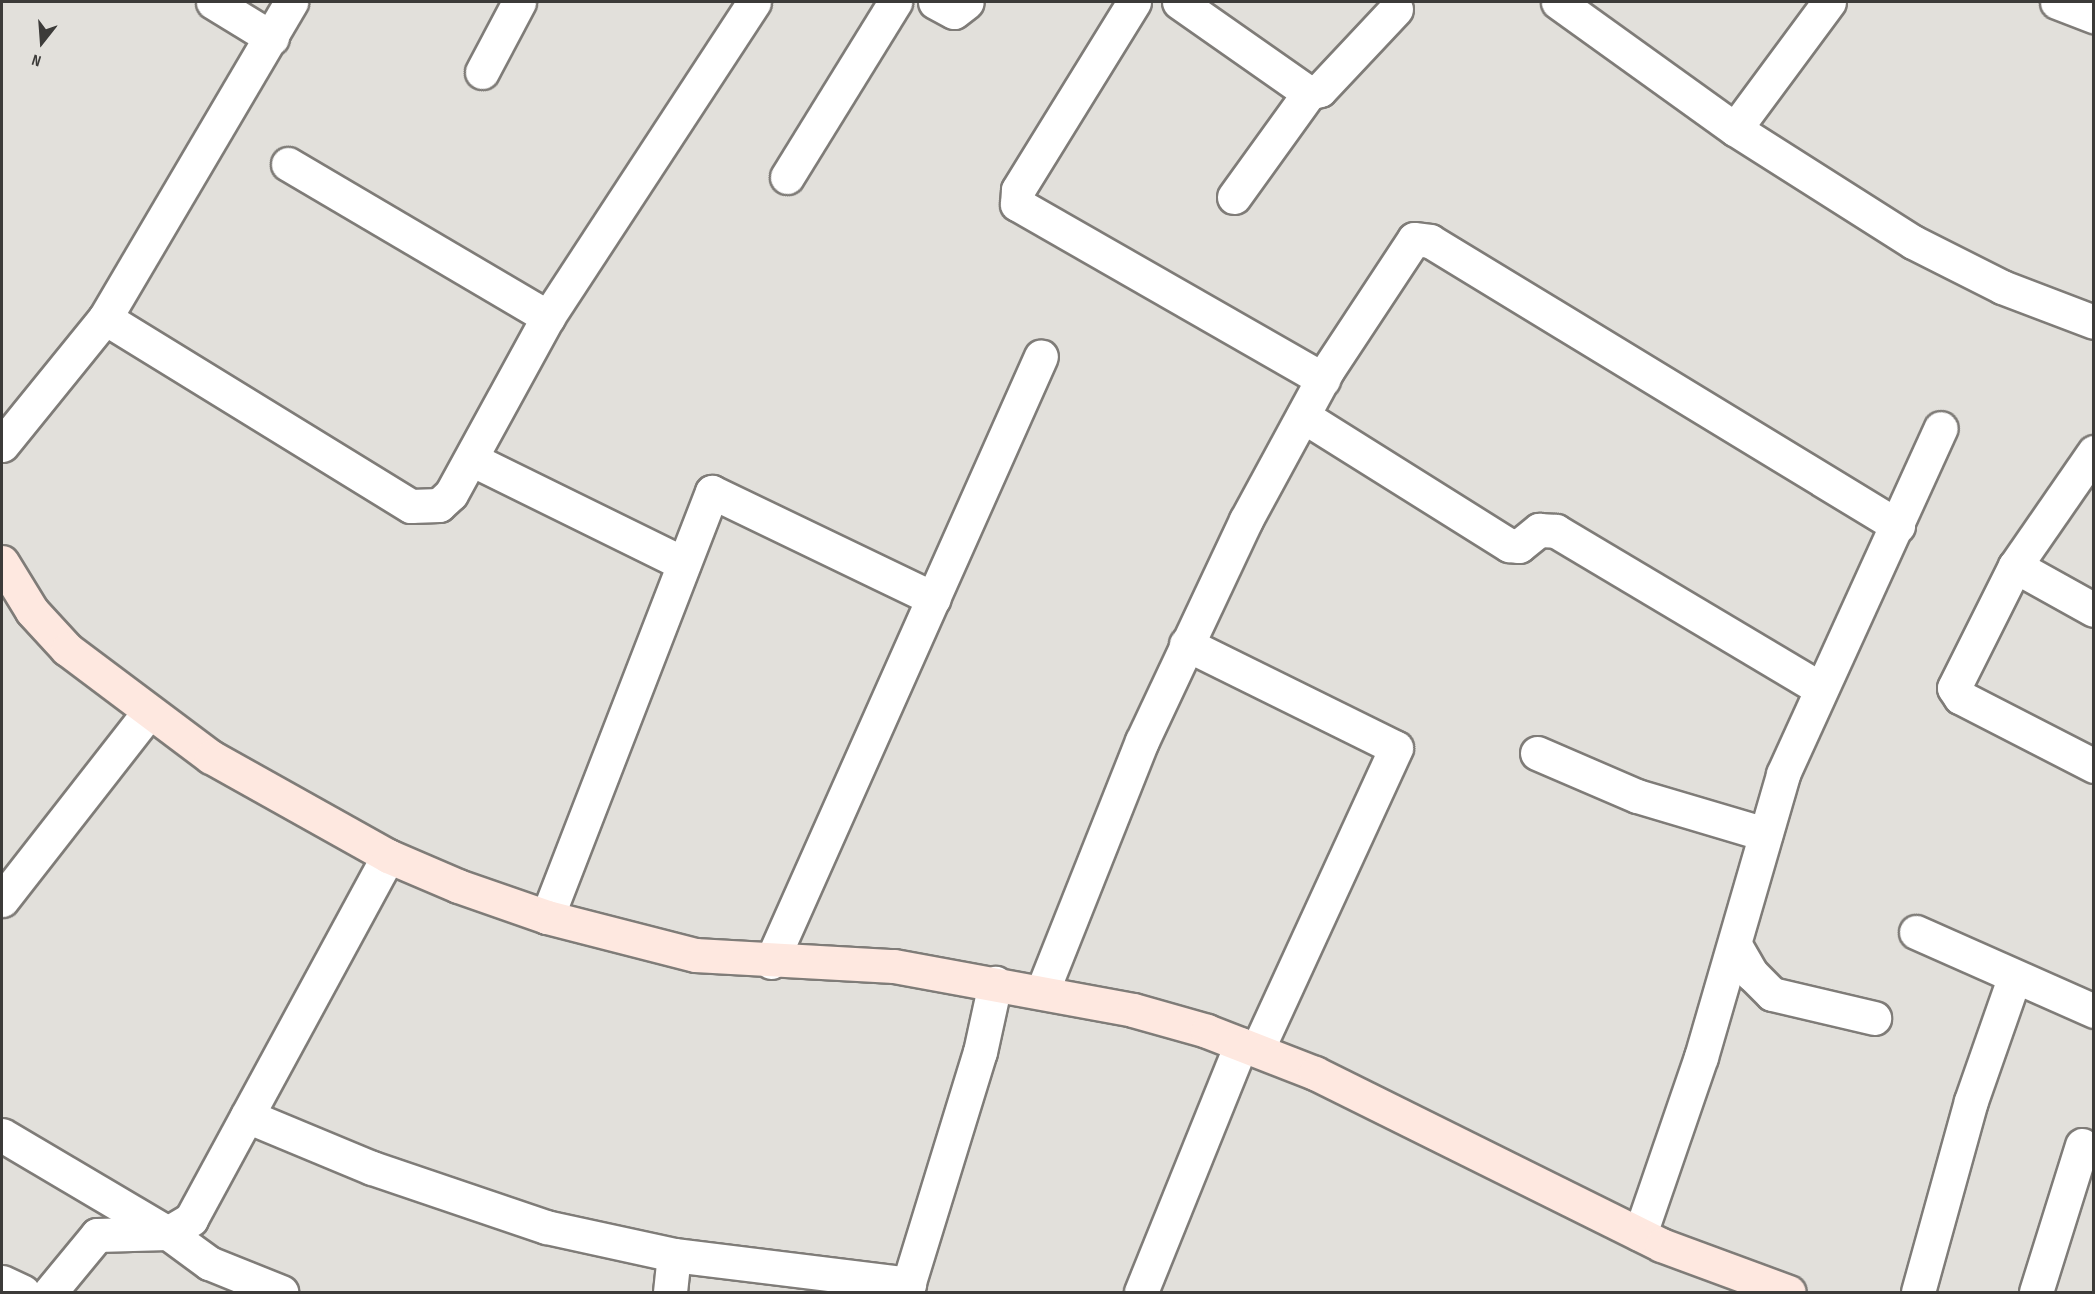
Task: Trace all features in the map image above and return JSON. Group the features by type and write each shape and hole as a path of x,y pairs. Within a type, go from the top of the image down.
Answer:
{"street":[{"path":"213,2 272,38"},
{"path":"2,445 105,318 272,38 291,2"},
{"path":"482,72 519,2"},
{"path":"105,318 411,506 438,505 471,459 548,317 754,2"},
{"path":"787,177 895,2"},
{"path":"935,2 954,12 967,2"},
{"path":"1134,2 1018,190 1017,204 1323,379"},
{"path":"1179,2 1309,93"},
{"path":"1558,2 1735,129 1913,242 2002,287 2094,322"},
{"path":"1735,129 1829,2"},
{"path":"2057,2 2094,16"},
{"path":"1234,197 1309,93 1320,90 1396,9"},
{"path":"288,164 548,317"},
{"path":"1042,992 1186,644 1323,379 1408,243 1421,238 1898,526"},
{"path":"771,962 1041,356"},
{"path":"1303,416 1509,545 1519,546 1539,530 1556,531 1818,687"},
{"path":"1641,1234 1735,945 1783,774 1818,687 1898,526 1941,428"},
{"path":"2094,452 2015,566 1954,688 1960,697 2094,766"},
{"path":"471,459 684,564"},
{"path":"547,917 684,564 717,491 934,599"},
{"path":"2,562 32,611 67,649 149,712 211,757 388,856 547,917 695,955 771,962 894,966 995,982 1133,1011 1249,1047 1315,1073 1641,1234 1787,1292"},
{"path":"2015,566 2094,610"},
{"path":"1141,1293 1249,1047 1396,748 1186,644"},
{"path":"2,900 149,712"},
{"path":"1537,753 1637,796 1765,834"},
{"path":"50,1293 97,1235 109,1230 168,1233 191,1219 388,856"},
{"path":"1916,932 2014,978 2094,1011"},
{"path":"1735,945 1752,974 1772,994 1874,1018"},
{"path":"1918,1293 1967,1113 2014,978"},
{"path":"247,1116 372,1168 536,1223 674,1255 907,1288 995,982"},
{"path":"2,1135 168,1233 209,1263 281,1293"},
{"path":"2036,1293 2082,1145"},
{"path":"670,1293 674,1255"},
{"path":"2,1282 23,1293"}]}
